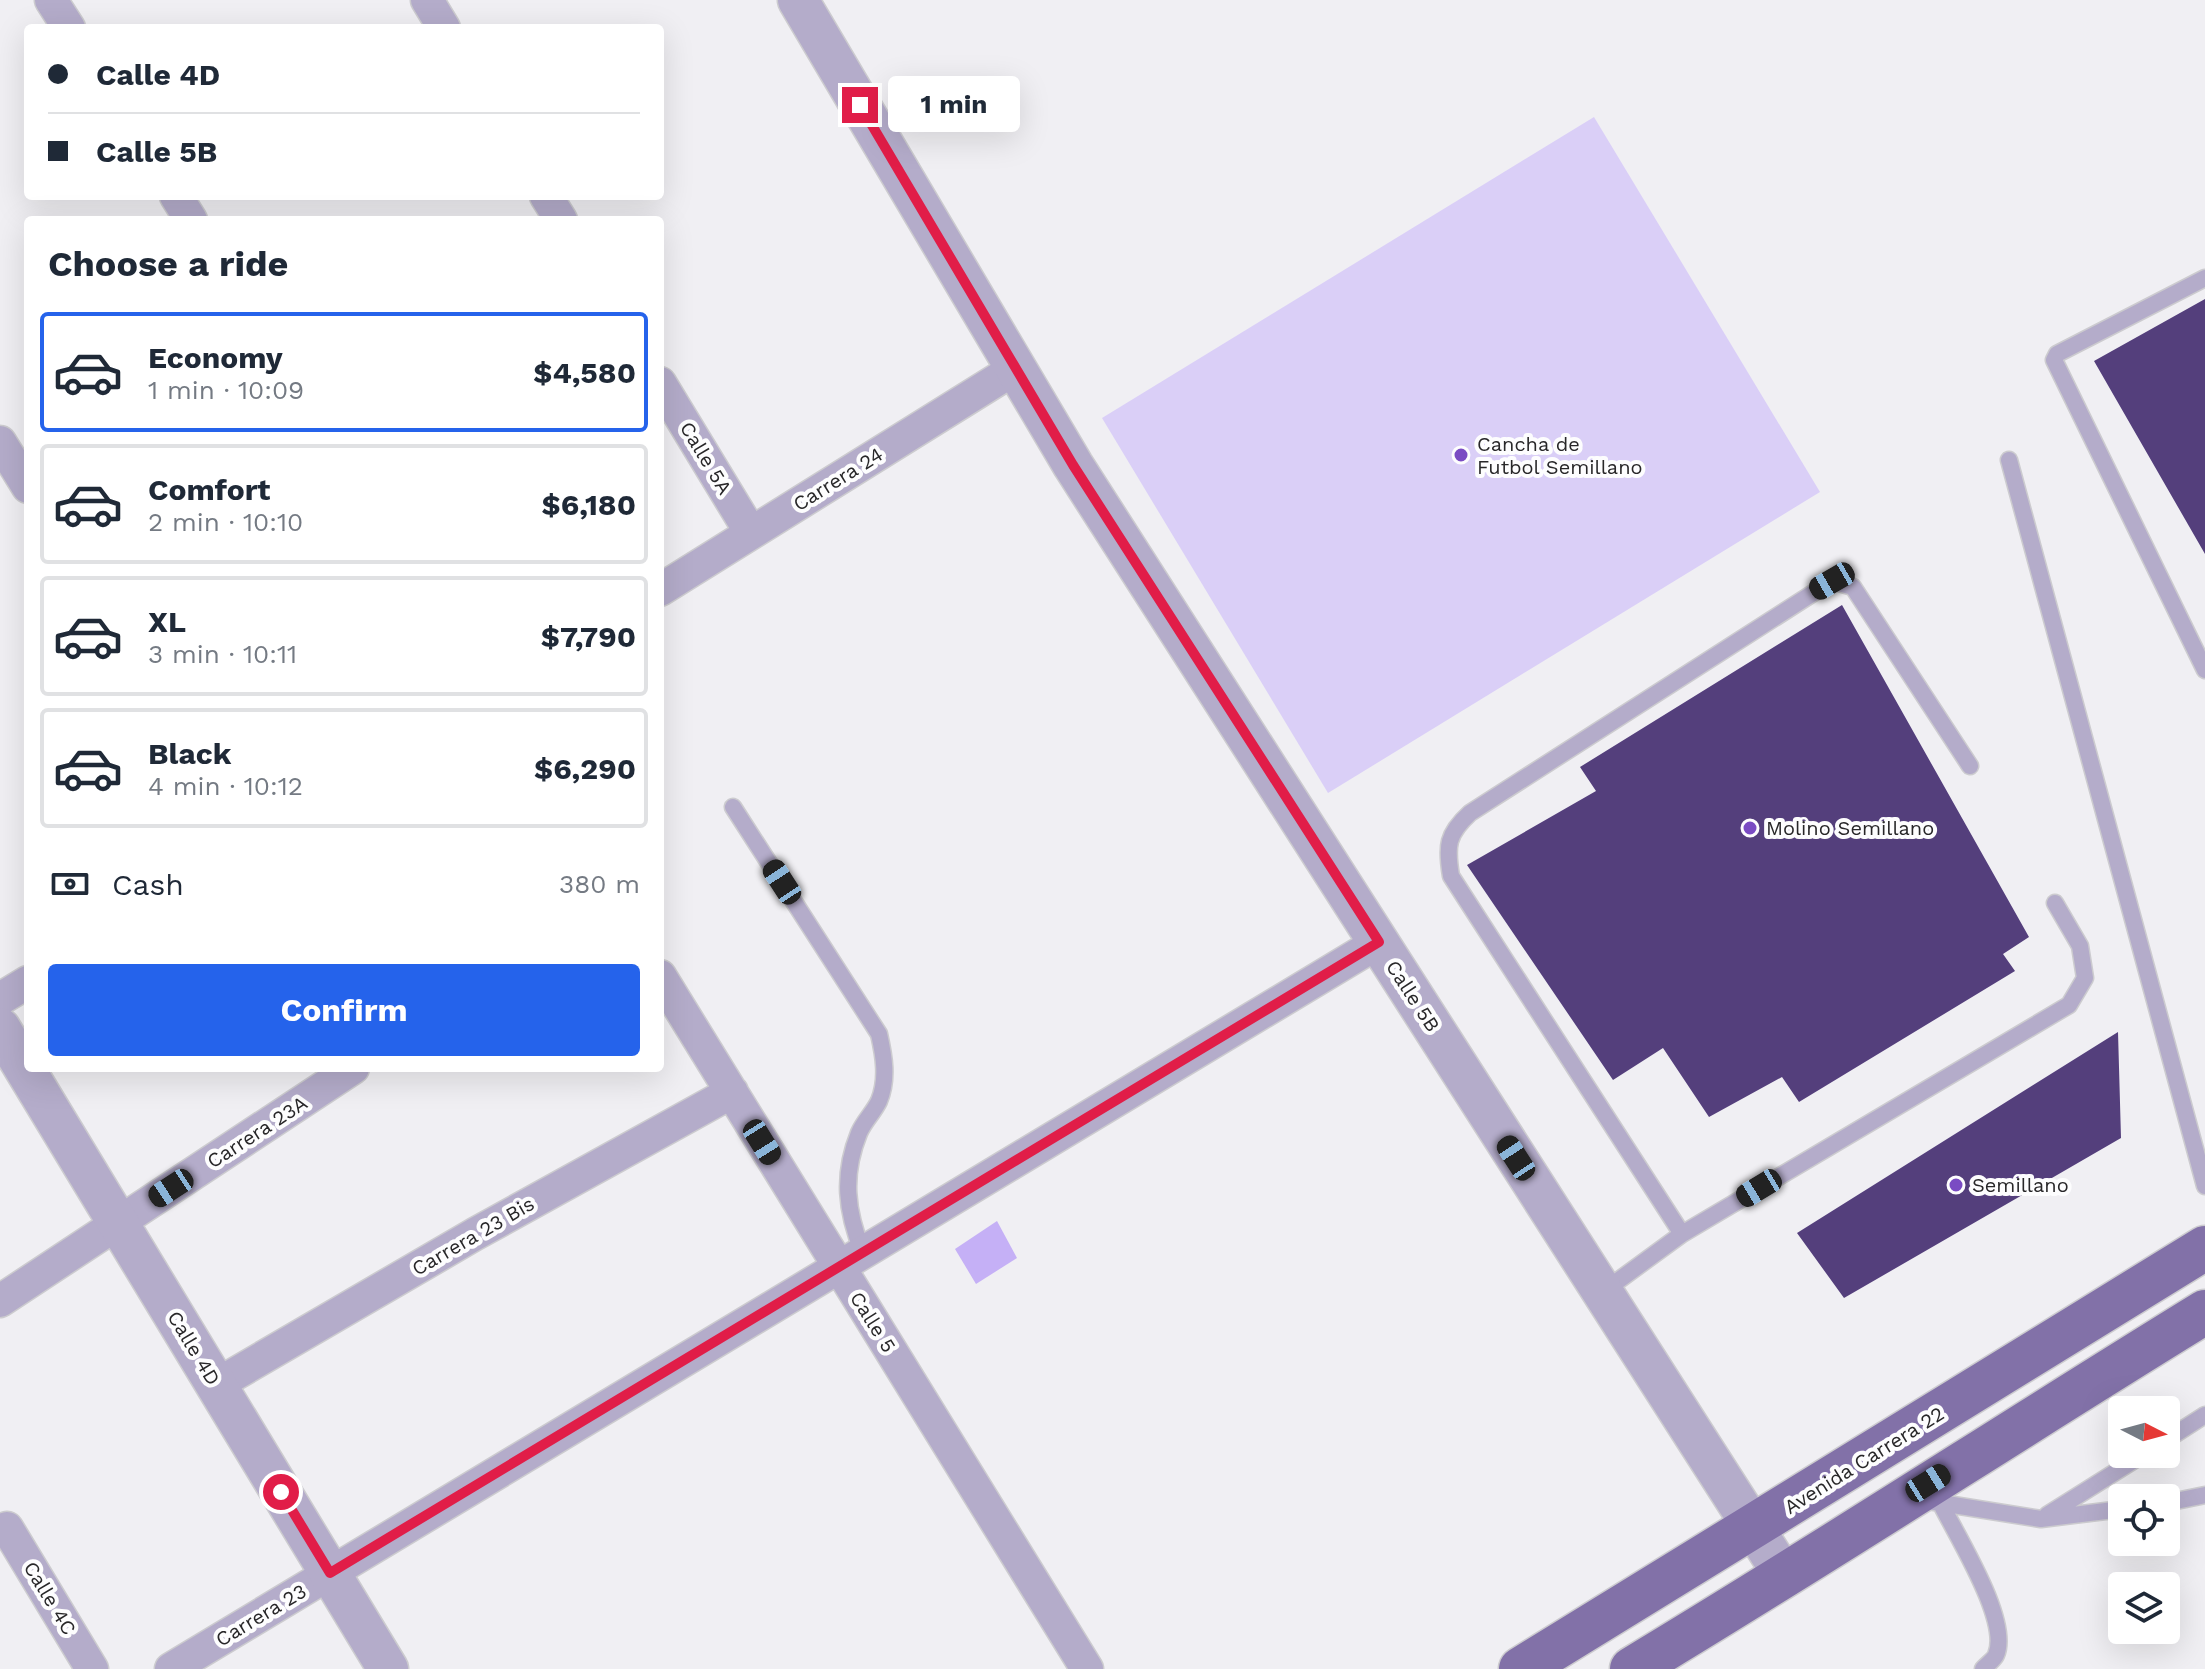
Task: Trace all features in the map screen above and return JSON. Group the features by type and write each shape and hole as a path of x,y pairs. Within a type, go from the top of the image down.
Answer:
{"main road":[{"name":"Avenida Carrera 22","path":"1521,1669 2205,1248"},
{"path":"1632,1669 1921,1500 2205,1312"}],"street":[{"path":"51,0 66,24"},
{"path":"427,0 442,24"},
{"name":"Calle 5B","path":"798,0 1073,465 1785,1577"},
{"name":"Carrera 24","path":"664,587 1016,368"},
{"name":"Calle 5A","path":"664,390 751,533"},
{"path":"0,442 24,481"},
{"name":"Carrera 23","path":"171,1669 1379,942"},
{"name":"Calle 5","path":"664,982 732,1092 851,1260 1087,1669"},
{"path":"0,999 24,984"},
{"name":"Calle 4D","path":"0,1028 24,1068"},
{"name":"Calle 4D","path":"27,1072 388,1669"},
{"name":"Carrera 23A","path":"0,1301 347,1072"},
{"name":"Carrera 23 Bis","path":"216,1385 475,1234 732,1092"},
{"name":"Calle 4C","path":"7,1528 92,1669"}],"lane":[{"path":"2205,278 2057,354 2054,360 2205,670"},
{"path":"2009,460 2205,1186"},
{"path":"1682,1234 1451,876 1446,848 1452,829 1470,813 1832,581 1853,587 1970,766"},
{"path":"733,807 879,1034 886,1062 879,1100 861,1128 851,1153 846,1187 851,1223 851,1260"},
{"path":"1603,1292 1682,1234 2069,1005 2085,978 2080,946 2055,903"},
{"path":"2180,1431 2205,1415"},
{"path":"2041,1519 2122,1468"},
{"path":"2180,1500 2205,1495"},
{"path":"1921,1500 2041,1519 2108,1511"},
{"path":"1921,1500 1993,1609 1999,1630 1996,1656 1983,1669"}],"shaded area":[{"name":"Cancha de Futbol Semillano","path":"1594,117 1820,492 1328,793 1102,418"},
{"path":"997,1221 1017,1258 976,1284 955,1249"}],"building":[{"path":"2205,299 2205,554 2094,361"},
{"name":"Molino Semillano","path":"1842,605 2029,937 2003,954 2015,971 1799,1102 1782,1077 1709,1117 1663,1048 1613,1080 1467,865 1596,791 1580,767"},
{"name":"Semillano","path":"2118,1032 2121,1138 1844,1298 1797,1233"}],"place":[{"name":"Cancha de Futbol Semillano","path":"1461,455"},
{"name":"Molino Semillano","path":"1750,828"},
{"name":"Semillano","path":"1956,1185"}],"route":[{"path":"281,1492 330,1573 1379,942 1073,465 860,105"}]}
